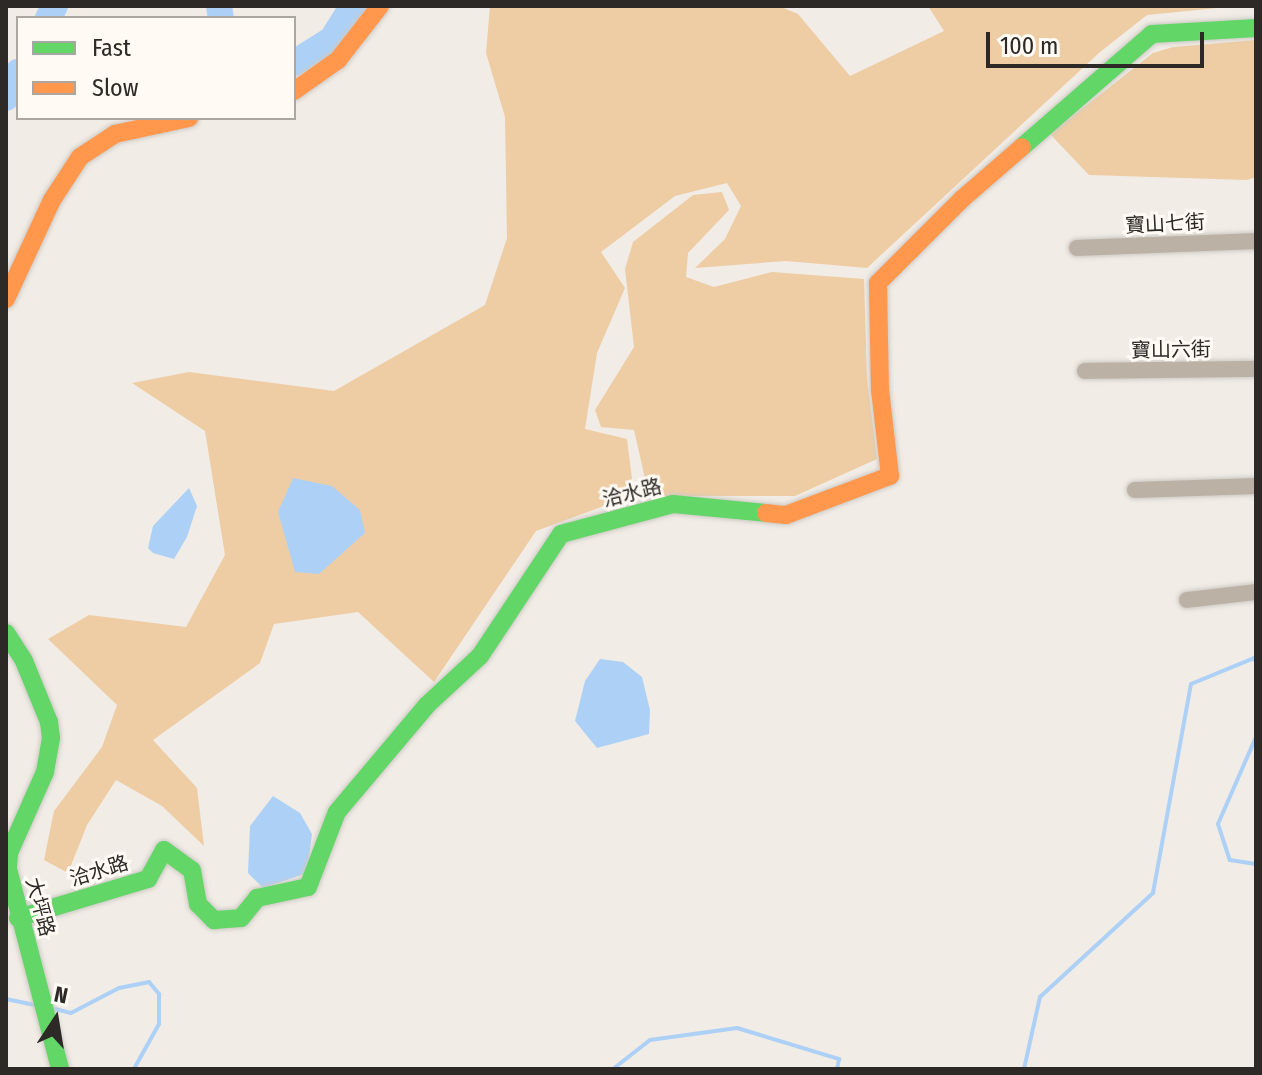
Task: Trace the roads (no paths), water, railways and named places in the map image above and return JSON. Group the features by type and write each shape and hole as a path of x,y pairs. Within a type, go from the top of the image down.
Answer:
{"street":[{"path":"296,90 338,60 380,6"},
{"name":"洽水路","path":"18,918 148,879 164,850 192,870 198,904 214,920 241,918 257,898 308,887 337,812 427,705 480,656 561,534 673,504 786,515 890,476 880,390 878,283 962,199 1152,34 1256,28"},
{"path":"6,299 52,200 80,157 115,134 180,120"},
{"name":"寶山七街","path":"1077,248 1256,241"},
{"name":"寶山六街","path":"1085,371 1256,369"},
{"path":"1135,490 1256,486"},
{"path":"1187,600 1256,592"},
{"name":"大坪路","path":"6,633 24,661 44,707 51,738 45,772 9,853 8,869 18,918 36,969 59,1062"}],"water":[{"path":"293,478 332,486 360,510 365,533 319,574 295,572 278,512"},
{"path":"189,488 197,506 187,537 174,559 153,553 148,548 153,526"},
{"path":"600,659 623,662 642,677 650,710 649,734 597,748 575,721 585,681"},
{"path":"273,796 300,813 312,834 307,873 263,888 248,873 250,826"}],"waterway":[{"path":"49,16 55,6"},
{"path":"219,6 221,16"},
{"path":"296,62 332,39 353,6"},
{"path":"6,98 16,76"},
{"path":"1024,1069 1040,997 1153,893 1191,684 1254,658 1256,662"},
{"path":"1256,737 1218,824 1230,860 1256,864"},
{"path":"55,1009 71,1013 119,988 149,982 159,994 159,1024 134,1069"},
{"path":"6,999 39,1006"},
{"path":"613,1069 650,1040 737,1028 839,1059 837,1069"}]}
